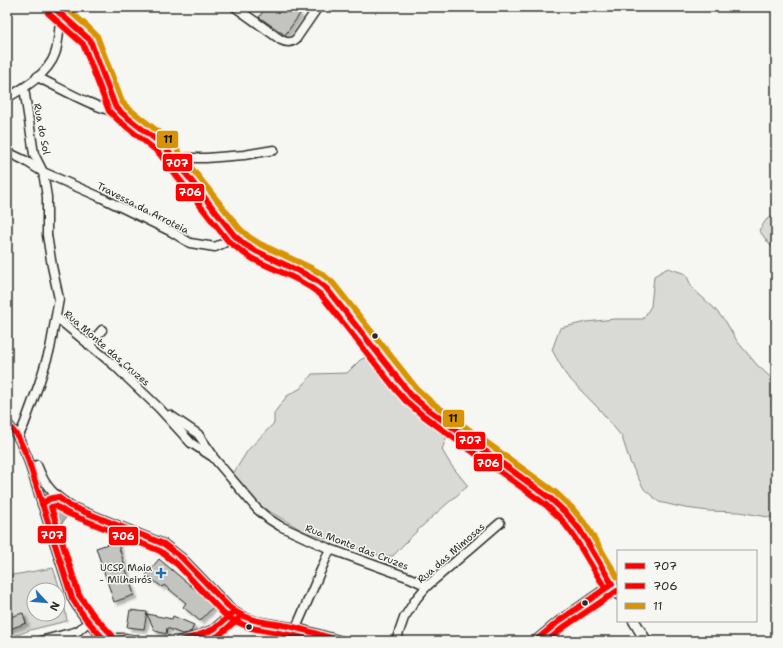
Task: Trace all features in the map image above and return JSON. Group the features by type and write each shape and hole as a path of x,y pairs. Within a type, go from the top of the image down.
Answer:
{"main road":[{"path":"57,10 90,40 115,106 164,146 234,235 256,251 312,277 327,289 411,395 551,499 567,514 580,530 617,592"},
{"path":"635,622 646,641"}],"street":[{"path":"235,7 286,42 292,42 296,39 318,7"},
{"path":"7,98 24,88 38,77 51,63 56,53 57,10"},
{"path":"38,77 91,104 123,114"},
{"name":"Rua do Sol","path":"24,88 34,154 44,172"},
{"path":"174,158 213,158 274,150"},
{"path":"7,152 44,172"},
{"name":"Travessa da Arroteia","path":"44,172 172,232 190,243 215,247 220,246 234,235"},
{"name":"Rua Monte das Cruzes","path":"44,172 47,197 47,235 59,299 56,318 116,366 159,408 191,443 213,457 257,508 269,519 280,526 330,549 410,578 427,586"},
{"path":"18,438 39,384 50,349 56,318"},
{"path":"89,345 102,330"},
{"path":"7,423 18,438 27,456 72,598 79,611 106,640 124,638 140,641"},
{"path":"30,468 36,465 43,480 49,488 70,506 164,544 182,558 234,612 248,620 296,628 342,641"},
{"path":"42,504 58,497"},
{"name":"Rua das Mimosas","path":"396,641 404,618 416,599 427,586 500,523"},
{"path":"296,628 330,549"},
{"path":"535,641 559,621 612,584"},
{"path":"179,641 194,638 214,629 234,612"},
{"path":"40,641 78,631 88,622"}],"shaded area":[{"path":"776,215 776,251 759,230 767,219"},
{"path":"668,268 686,274 692,288 713,307 726,322 737,341 757,365 776,382 776,518 739,512 709,511 685,508 659,502 644,489 630,462 622,437 600,410 566,375 552,350 560,328 586,322 615,319 643,319 651,306 654,276"},
{"path":"375,353 397,392 440,428 446,438 442,450 451,465 468,486 420,528 393,556 381,556 305,532 255,503 233,474 248,450 274,423 274,413 287,396 301,388 312,374 347,373 360,360"},
{"path":"53,504 62,510 64,508 70,512 58,529 51,508"},
{"path":"53,568 58,582 26,582 26,622 63,622 30,630 7,639 7,576"}],"building":[{"path":"266,7 291,7 300,14 285,35 259,17"},
{"path":"117,541 134,595 114,602 96,548"},
{"path":"159,559 215,605 200,621 183,607 186,603 164,585 162,587 146,575"},
{"path":"130,610 147,612 144,629 127,627"},
{"path":"23,613 26,623 7,630 7,618"},
{"path":"147,614 172,619 173,616 194,625 189,633 182,634 167,628 166,634 155,631"}],"transit line":[{"name":"707","path":"53,7 90,40 115,106 164,146 234,235 244,244 256,251 305,274 327,289 411,395 426,408 551,499 567,514 580,530 612,584"},
{"name":"11","path":"65,7 97,36 122,102 170,141 240,229 260,244 309,267 322,274 333,283 417,389 431,402 556,493 572,508 586,525 617,576"},
{"name":"706","path":"48,13 83,44 109,111 158,152 228,241 253,259 297,279 321,295 406,401 421,414 546,505 561,519 573,535 605,588"},
{"name":"707","path":"7,423 18,437 27,456 72,598 79,610 106,641"},
{"name":"707","path":"42,504 49,499 58,497 70,506 164,544 182,558 230,608 246,617 262,622 297,628 342,641"},
{"name":"706","path":"112,635 94,616 79,595 51,507 56,506 67,513 160,551 177,564 224,614 233,620 251,628 313,641"},
{"name":"707","path":"535,641 559,621 612,584"},
{"name":"706","path":"547,641 564,627 617,591"},
{"name":"707","path":"179,641 214,629 234,612"},
{"name":"706","path":"206,641 218,636 239,618"},
{"name":"707","path":"110,641 121,638 140,641"}],"place":[{"name":"UCSP Maia - Milheirós","path":"161,573"}]}
